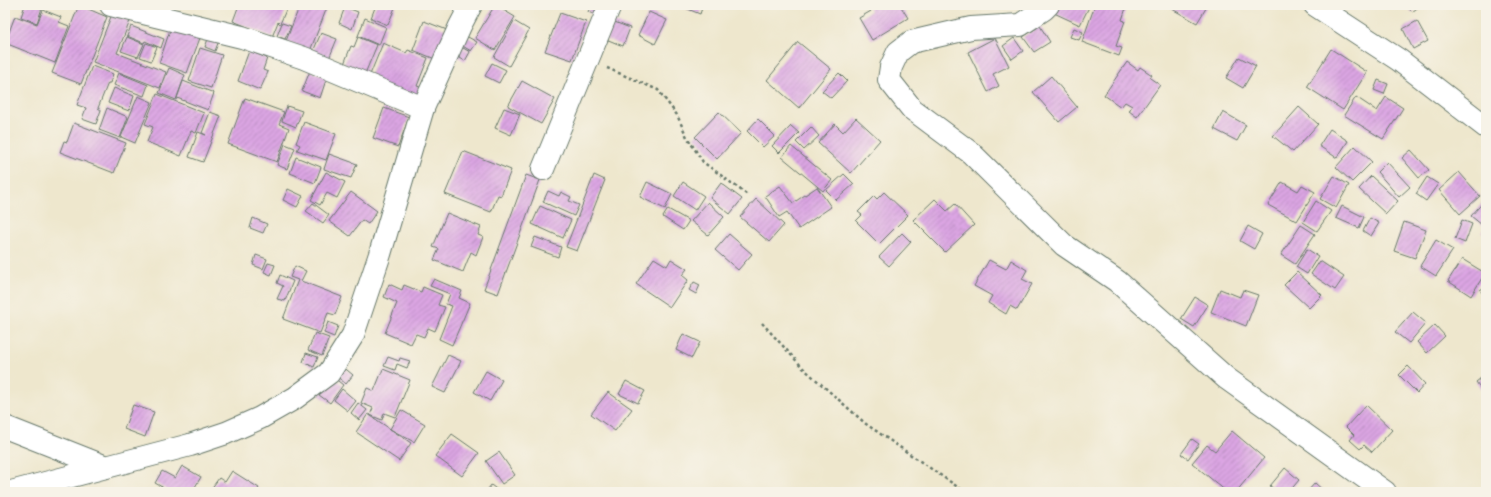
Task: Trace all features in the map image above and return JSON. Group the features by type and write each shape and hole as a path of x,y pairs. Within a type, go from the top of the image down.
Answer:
{"street":[{"path":"111,5 249,39 304,58 423,108"},
{"path":"11,492 190,445 226,433 260,418 295,398 329,372 353,335 380,254 423,108 471,5"},
{"path":"542,169 610,5"},
{"path":"1048,5 1020,25 971,28 911,42 898,52 889,80 912,109 971,153 1064,245 1117,281 1226,378 1385,492"},
{"path":"1315,5 1399,60 1486,127"},
{"path":"5,427 106,467"}],"path":[{"path":"588,59 658,90 677,115 687,137 703,162 749,196"},
{"path":"762,323 803,368 866,424 966,492"}],"building":[{"path":"25,5 43,5 37,23 21,17"},
{"path":"79,5 107,17 81,84 52,73"},
{"path":"239,5 288,5 280,24 278,22 272,37 233,21"},
{"path":"300,5 328,5 310,51 286,41"},
{"path":"376,5 396,5 388,25 371,18"},
{"path":"495,5 515,17 495,50 475,38"},
{"path":"591,5 606,5 601,17 588,12"},
{"path":"678,5 703,5 700,14"},
{"path":"867,5 900,5 908,18 872,40 859,18 871,11"},
{"path":"1058,5 1090,5 1080,25 1054,13"},
{"path":"1095,5 1127,5 1122,20 1125,21 1116,46 1122,48 1119,56 1082,42"},
{"path":"1165,5 1208,5 1197,23"},
{"path":"1406,5 1421,5 1412,12"},
{"path":"345,7 358,12 352,29 339,23"},
{"path":"43,10 61,17 59,22 69,26 55,63 5,43 15,16 37,24"},
{"path":"649,12 667,20 655,44 638,35"},
{"path":"560,13 586,22 572,60 545,51"},
{"path":"112,14 130,21 117,53 166,72 160,88 93,62"},
{"path":"365,18 386,27 379,45 358,36"},
{"path":"424,21 447,30 435,59 413,50"},
{"path":"514,21 529,30 509,66 494,57"},
{"path":"612,21 630,28 623,46 606,39"},
{"path":"1417,21 1428,41 1413,49 1403,29"},
{"path":"282,23 291,26 285,39 277,36"},
{"path":"131,26 164,39 161,48 145,41 144,43 127,36"},
{"path":"1040,26 1050,42 1034,52 1023,37"},
{"path":"171,27 200,38 187,73 159,63"},
{"path":"1074,28 1083,32 1079,40 1070,37"},
{"path":"321,33 337,39 328,61 312,54"},
{"path":"210,34 220,38 215,51 205,47"},
{"path":"466,36 477,42 471,51 461,45"},
{"path":"127,37 144,44 138,57 121,51"},
{"path":"358,37 377,45 364,76 344,64 351,46 354,47"},
{"path":"995,38 1009,66 993,74 999,86 988,92 968,52"},
{"path":"1014,38 1023,51 1012,59 1003,46"},
{"path":"798,42 831,69 799,108 767,80"},
{"path":"146,43 157,47 151,61 140,57"},
{"path":"383,43 406,53 408,50 428,58 417,86 425,89 419,103 367,82"},
{"path":"458,45 470,52 465,61 453,54"},
{"path":"200,48 222,55 211,88 189,81"},
{"path":"1331,49 1367,72 1343,110 1307,87"},
{"path":"249,51 267,58 263,70 268,72 260,90 238,81"},
{"path":"1239,57 1256,66 1243,88 1226,78"},
{"path":"1127,62 1138,70 1140,67 1152,75 1150,78 1160,85 1137,117 1129,111 1132,106 1125,102 1121,107 1104,95"},
{"path":"492,63 506,70 499,83 485,76"},
{"path":"92,66 113,74 98,108 101,110 96,124 82,119 86,108 77,105"},
{"path":"169,68 185,75 176,100 159,93"},
{"path":"310,71 327,77 320,98 302,91"},
{"path":"119,73 148,85 144,96 114,85"},
{"path":"839,73 847,81 831,98 822,91"},
{"path":"1051,76 1077,107 1059,122 1033,92"},
{"path":"1378,80 1388,84 1384,94 1374,90"},
{"path":"183,81 214,93 208,110 177,98"},
{"path":"522,81 555,99 541,124 508,106"},
{"path":"114,88 134,96 129,111 108,103"},
{"path":"157,94 204,113 196,133 191,131 181,156 147,142 153,127 145,124"},
{"path":"138,96 152,102 135,143 121,137"},
{"path":"1356,97 1377,111 1386,97 1403,108 1383,139 1344,115"},
{"path":"245,98 284,112 279,124 289,128 277,162 228,144"},
{"path":"287,106 302,111 296,127 282,121"},
{"path":"1299,107 1318,124 1293,152 1273,136"},
{"path":"107,108 128,117 120,138 99,130"},
{"path":"384,108 409,117 398,147 373,138"},
{"path":"504,108 520,114 511,135 495,128"},
{"path":"210,112 221,116 203,162 189,157 198,132 206,135 202,133"},
{"path":"719,112 741,133 717,159 695,137"},
{"path":"1223,112 1246,125 1237,141 1214,129"},
{"path":"856,118 880,140 851,173 818,143 835,124 843,132"},
{"path":"758,119 775,136 763,147 747,131"},
{"path":"304,122 336,134 326,160 297,150 300,145 296,143"},
{"path":"74,123 126,143 114,173 60,152 64,141 67,142"},
{"path":"791,126 799,133 779,153 772,146"},
{"path":"811,127 819,136 804,150 796,142"},
{"path":"1330,129 1348,141 1337,158 1319,146"},
{"path":"285,144 295,148 287,169 277,165"},
{"path":"791,146 832,180 823,191 782,157"},
{"path":"1355,146 1372,162 1352,182 1336,167"},
{"path":"1411,150 1429,170 1419,178 1402,158"},
{"path":"463,151 511,170 501,196 498,195 491,212 445,194"},
{"path":"329,154 357,164 351,178 324,169"},
{"path":"296,157 321,167 315,183 290,173"},
{"path":"1387,162 1410,187 1399,197 1377,172"},
{"path":"326,172 345,182 337,198 327,193 320,205 311,200"},
{"path":"1459,172 1480,196 1460,214 1439,190"},
{"path":"844,174 854,184 836,200 826,190"},
{"path":"526,175 540,180 498,294 484,289"},
{"path":"594,175 605,180 577,251 566,247"},
{"path":"1334,176 1349,185 1336,208 1320,199"},
{"path":"1371,176 1398,201 1386,214 1359,189"},
{"path":"1427,177 1438,184 1426,201 1416,194"},
{"path":"647,182 672,194 665,209 640,197"},
{"path":"683,182 704,196 695,210 674,196"},
{"path":"1282,182 1298,191 1302,185 1315,192 1297,221 1268,205"},
{"path":"721,183 742,199 730,214 710,198"},
{"path":"780,186 793,203 817,187 831,207 799,229 787,212 779,217 765,196"},
{"path":"288,189 303,196 297,207 283,200"},
{"path":"548,191 559,196 561,192 571,197 569,201 579,205 574,216 543,202"},
{"path":"351,192 377,211 368,224 362,220 350,236 329,221"},
{"path":"884,192 908,215 879,244 856,221 862,215 858,212 874,196 877,199"},
{"path":"756,199 784,225 769,242 740,217"},
{"path":"935,199 947,211 955,204 974,225 945,252 913,220"},
{"path":"1486,199 1486,220 1482,225 1471,216"},
{"path":"1316,201 1331,211 1317,231 1303,222"},
{"path":"708,202 724,217 708,235 691,221"},
{"path":"313,203 329,215 323,223 306,211"},
{"path":"540,206 571,220 563,238 532,224"},
{"path":"1342,206 1364,217 1359,228 1336,218"},
{"path":"668,209 689,221 683,230 663,217"},
{"path":"447,213 481,227 478,235 483,237 476,255 471,252 463,272 434,260 439,249 433,247"},
{"path":"253,218 267,224 263,233 250,228"},
{"path":"1370,218 1379,223 1371,236 1363,231"},
{"path":"1462,220 1472,224 1465,243 1455,239"},
{"path":"1404,222 1426,230 1415,258 1394,251"},
{"path":"1301,225 1315,234 1295,264 1281,255"},
{"path":"1248,226 1262,234 1254,249 1240,241"},
{"path":"1486,227 1486,236 1482,232"},
{"path":"902,233 911,242 889,266 879,257"},
{"path":"729,234 752,254 738,270 715,250"},
{"path":"535,237 561,247 558,257 531,247"},
{"path":"1436,240 1453,250 1436,276 1420,266"},
{"path":"1307,249 1318,256 1307,274 1296,267"},
{"path":"256,255 267,259 263,269 253,265"},
{"path":"654,258 667,266 671,259 687,269 682,275 688,280 670,307 636,284"},
{"path":"1462,259 1485,273 1471,296 1448,281"},
{"path":"989,260 1006,269 1011,260 1027,270 1022,279 1032,284 1017,310 1010,306 1006,314 988,303 992,296 974,286"},
{"path":"1320,261 1344,277 1335,290 1311,274"},
{"path":"268,263 275,265 271,275 264,272"},
{"path":"295,266 306,271 301,281 342,297 335,315 328,313 320,333 283,319 298,280 290,277"},
{"path":"1297,272 1322,295 1309,308 1284,285"},
{"path":"280,275 293,281 285,301 277,299 283,286 277,283"},
{"path":"434,279 462,291 459,298 470,303 452,345 439,339 452,306 446,304 450,294 430,286"},
{"path":"694,282 700,285 696,294 689,290"},
{"path":"389,284 402,290 404,285 421,292 423,287 442,295 438,305 445,307 435,331 428,328 424,337 416,334 411,344 385,333 397,303 384,297"},
{"path":"1486,286 1486,298 1480,290"},
{"path":"1220,289 1240,297 1243,290 1258,295 1246,326 1211,312"},
{"path":"1195,297 1208,305 1194,327 1181,319"},
{"path":"1413,312 1426,323 1409,343 1395,332"},
{"path":"328,322 338,326 334,337 324,333"},
{"path":"1435,325 1445,336 1427,353 1417,342"},
{"path":"315,333 329,338 322,356 308,350"},
{"path":"683,334 700,342 692,358 676,350"},
{"path":"306,353 318,357 314,367 303,362"},
{"path":"448,355 461,361 445,393 432,387"},
{"path":"388,357 399,361 400,358 410,361 407,368 397,364 395,370 384,366"},
{"path":"341,365 353,375 346,384 334,374"},
{"path":"1408,366 1425,384 1417,393 1399,375"},
{"path":"383,369 410,380 395,417 384,413 382,420 370,415 373,408 361,403 367,388 374,391"},
{"path":"486,371 502,380 490,401 474,392"},
{"path":"1486,374 1486,395 1476,382"},
{"path":"333,377 343,385 330,403 319,395"},
{"path":"626,381 645,391 638,403 619,394"},
{"path":"342,389 356,401 348,411 334,400"},
{"path":"608,392 632,409 615,431 591,414"},
{"path":"358,403 367,410 359,420 351,413"},
{"path":"133,405 154,412 145,437 124,429"},
{"path":"1366,405 1392,430 1372,452 1364,445 1360,449 1350,440 1354,435 1346,427"},
{"path":"401,410 425,424 414,442 390,429"},
{"path":"368,414 411,443 399,461 356,432"},
{"path":"1232,431 1264,458 1236,492 1227,492 1192,463 1207,445 1215,451"},
{"path":"452,434 479,453 462,476 435,456"},
{"path":"1192,439 1199,444 1188,459 1181,454"},
{"path":"499,452 515,475 502,484 486,461"},
{"path":"182,466 201,477 192,492 171,492 155,483 162,471 175,478"},
{"path":"1285,468 1299,480 1289,492 1278,492 1270,486"},
{"path":"232,471 259,488 256,492 215,492 211,489 219,478 225,482"},
{"path":"1315,483 1325,492 1307,492"},
{"path":"491,485 500,492 486,492"}]}
